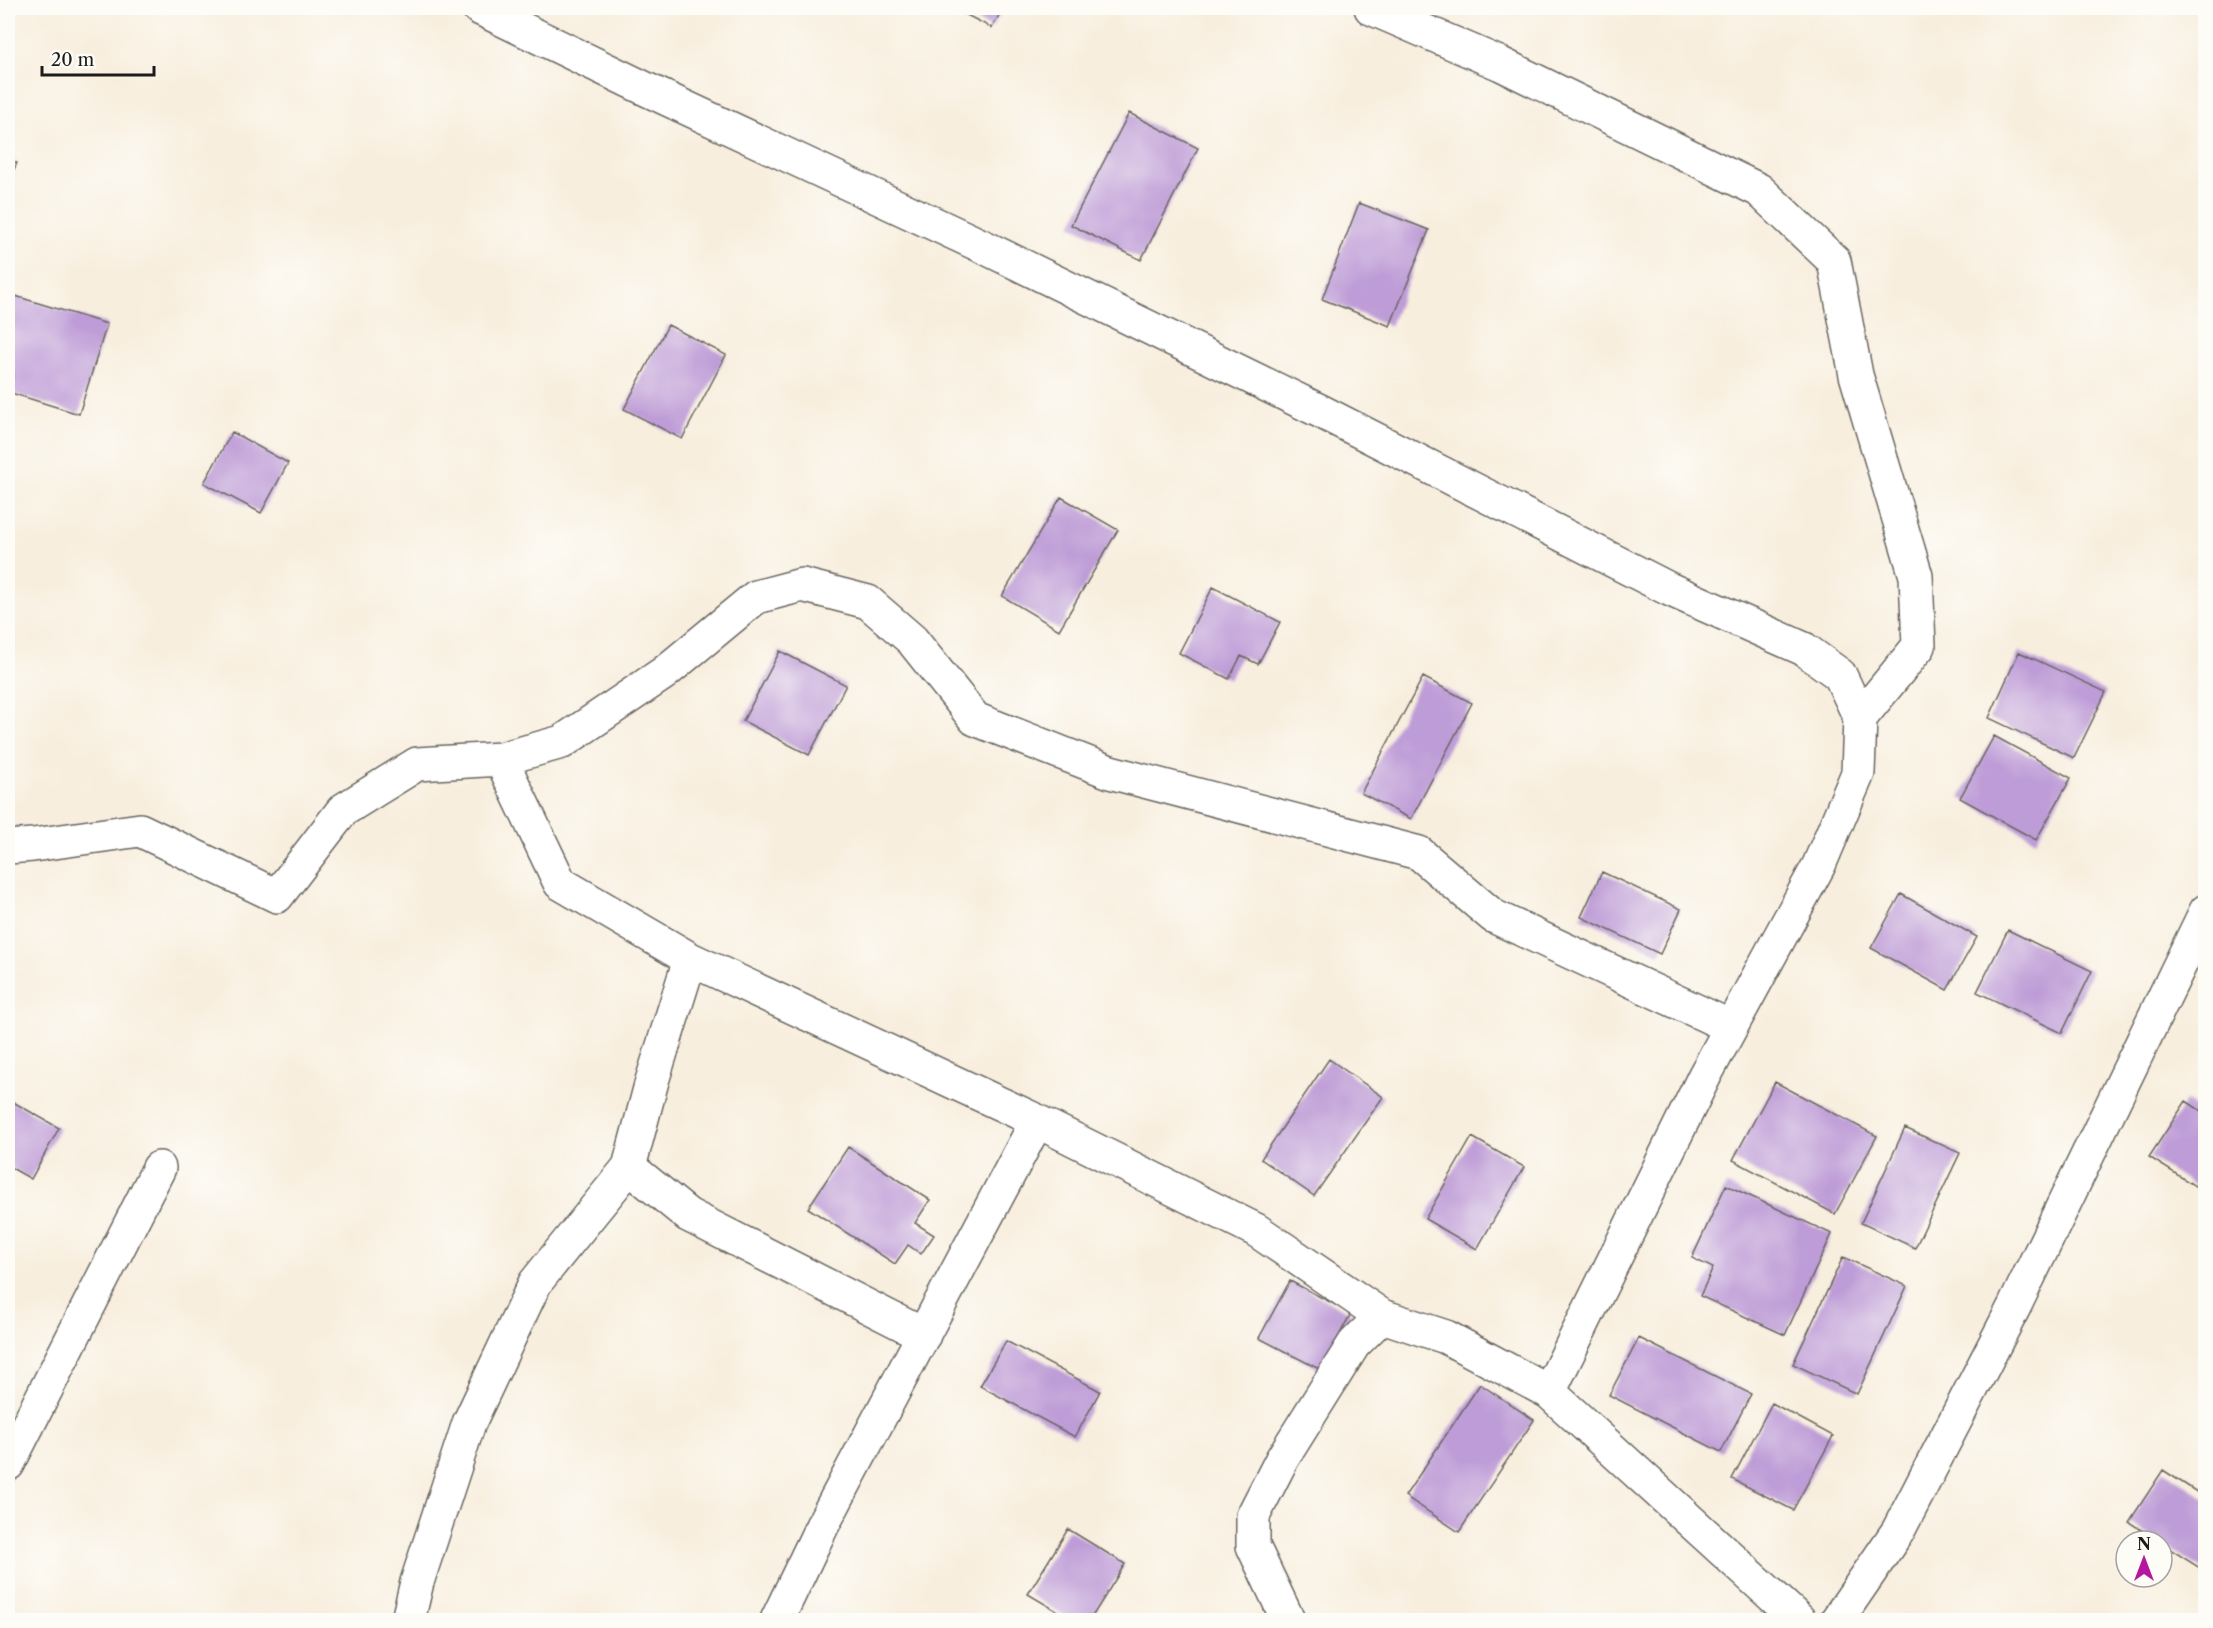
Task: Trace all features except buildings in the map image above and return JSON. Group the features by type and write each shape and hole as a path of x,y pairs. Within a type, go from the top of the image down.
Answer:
{"street":[{"path":"479,8 648,90 1005,257 1322,412 1669,589 1804,650 1840,675 1860,718 1858,773 1819,865 1705,1075 1549,1392"},
{"path":"1371,8 1502,64 1759,190 1834,261 1856,375 1916,576 1919,646 1860,718"},
{"path":"8,847 140,831 277,896 343,810 417,764 501,759 562,742 664,673 756,597 802,585 868,602 912,640 975,719 1110,772 1419,853 1493,916 1731,1027"},
{"path":"501,759 560,883 690,960 1036,1121 1256,1230 1382,1316 1446,1337 1549,1392 1799,1620"},
{"path":"1837,1620 1898,1531 2009,1318 2205,911"},
{"path":"408,1620 417,1582 469,1423 535,1283 629,1167 652,1081 690,960"},
{"path":"777,1620 822,1526 1036,1121"},
{"path":"629,1167 688,1215 924,1335"},
{"path":"8,1464 159,1168"},
{"path":"1288,1620 1253,1546 1253,1516 1282,1459 1354,1344 1382,1316"}]}
